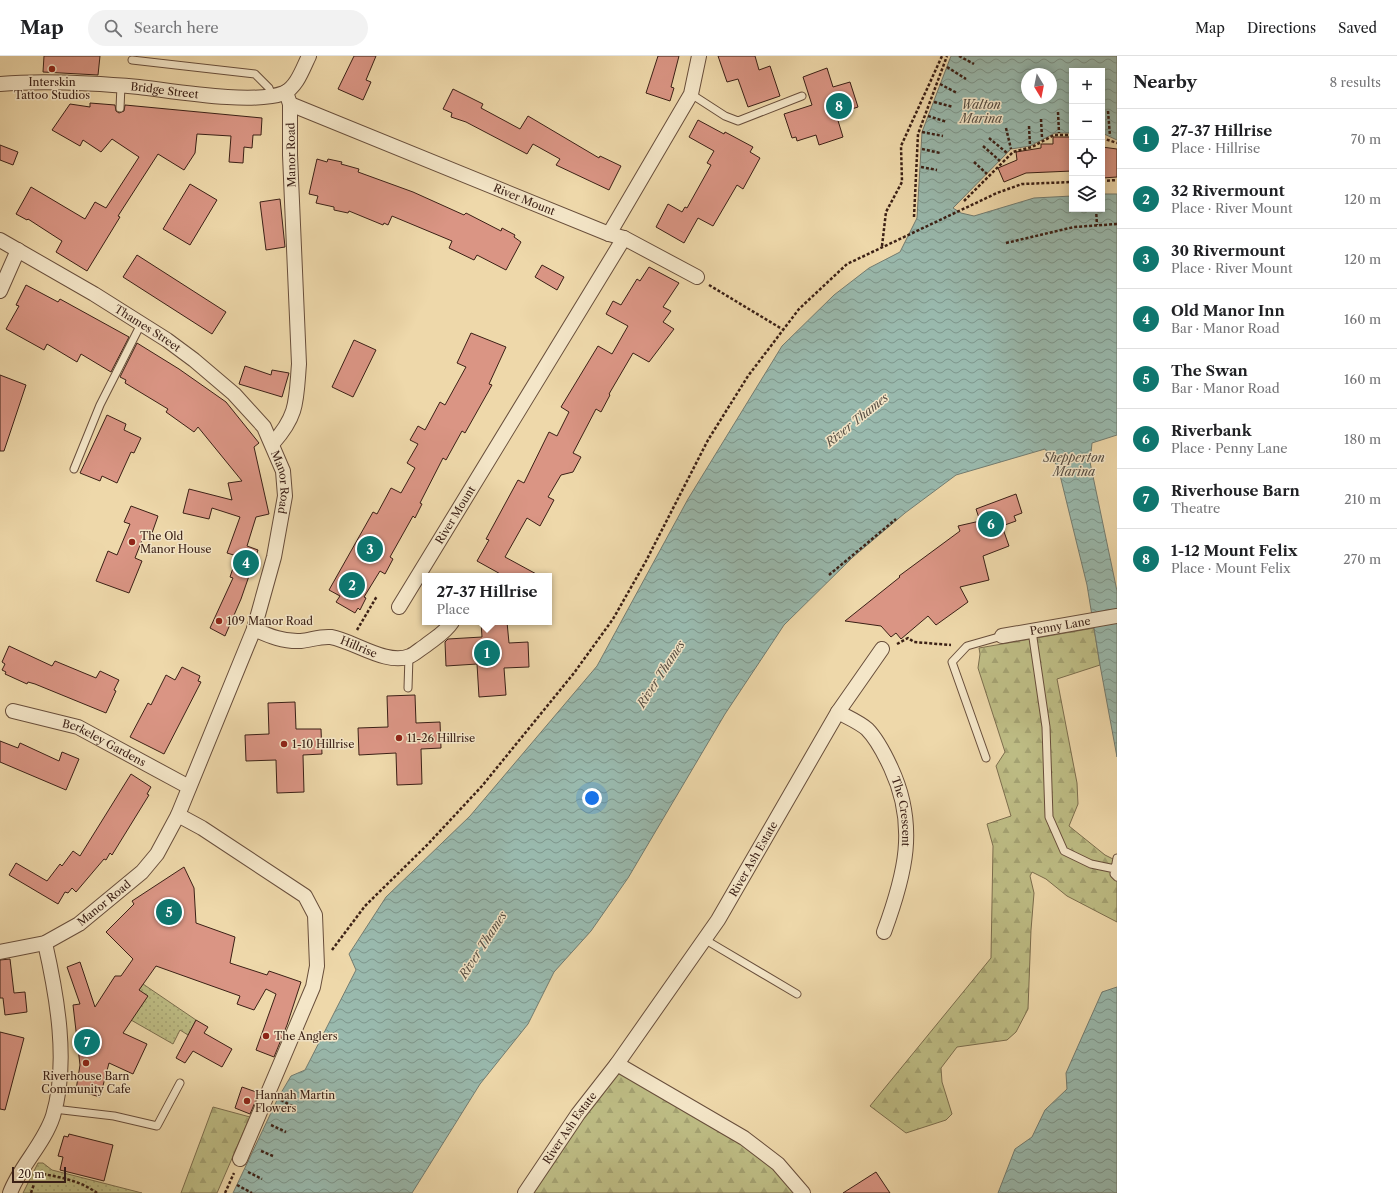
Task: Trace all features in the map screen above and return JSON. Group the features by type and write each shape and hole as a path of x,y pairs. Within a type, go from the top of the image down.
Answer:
{"street":[{"path":"288,98 309,56"},
{"path":"609,234 691,94 699,56"},
{"name":"Bridge Street","path":"0,84 37,82 121,86 230,97 272,96 288,98"},
{"name":"River Mount","path":"288,98 609,234 624,238 697,277"},
{"name":"Manor Road","path":"0,952 45,943 79,924 142,872 157,854 178,815 254,629 274,557 285,496 283,471 273,443 291,419 296,398 299,364 288,98"},
{"name":"River Mount","path":"399,608 624,238"},
{"name":"Thames Street","path":"0,240 167,340 194,360 250,409 264,427 273,443"},
{"path":"0,291 18,250"},
{"name":"Penny Lane","path":"1002,636 1117,616"},
{"name":"Hillrise","path":"254,629 273,638 287,640 331,637 388,658 396,659 409,656 447,631 450,625"},
{"name":"River Ash Estate","path":"525,1193 578,1114 617,1064 718,920 838,712 882,649"},
{"name":"Berkeley Gardens","path":"13,711 78,727 190,787"},
{"name":"The Crescent","path":"838,712 866,729 885,754 898,782 906,812 906,842 903,873 896,900 884,932"},
{"path":"178,815 202,828 305,896 315,915 317,966 313,987 242,1165"},
{"path":"10,1193 13,1185 40,1144 53,1116 58,1086 59,1027 57,998 45,943"},
{"path":"617,1064 744,1138 778,1164 799,1188"}],"lane":[{"path":"132,60 255,74 269,88 272,96"},
{"path":"120,108 121,86"},
{"path":"691,94 725,116 738,121 802,96"},
{"path":"74,469 100,405 141,324"},
{"path":"1032,631 1046,727 1049,817 1064,851 1091,864 1116,873 1117,858"},
{"path":"986,758 952,662 967,646 1002,636"},
{"path":"408,688 409,656"},
{"path":"704,939 797,994"},
{"path":"54,1108 114,1116 157,1126 180,1083"}],"path":[{"path":"882,246 886,212 902,182 901,146 942,56"},
{"path":"914,218 918,134 947,56"},
{"path":"959,56 974,64"},
{"path":"947,67 966,79"},
{"path":"940,84 957,93"},
{"path":"934,102 953,107"},
{"path":"1108,111 1110,136"},
{"path":"1058,112 1059,133"},
{"path":"928,116 947,122"},
{"path":"1041,119 1042,138"},
{"path":"1029,126 1030,146"},
{"path":"1006,128 1011,149"},
{"path":"922,132 943,136"},
{"path":"964,201 1013,152 1032,147 1054,135 1069,135"},
{"path":"989,138 1007,153"},
{"path":"1105,139 1117,143"},
{"path":"982,146 1000,161"},
{"path":"922,149 940,153"},
{"path":"974,162 987,174"},
{"path":"921,168 936,170"},
{"path":"1105,181 1117,180"},
{"path":"317,966 328,955 365,906 428,844 482,786 574,673 613,618 708,440 748,376 782,329 799,309 847,264 882,246 997,193 1022,184 1069,182"},
{"path":"1096,212 1097,225"},
{"path":"1006,243 1074,227 1117,224"},
{"path":"697,277 782,329"},
{"path":"828,575 896,519"},
{"path":"350,643 377,596"},
{"path":"882,649 889,649 908,638 914,642 967,646"},
{"path":"278,1098 294,1108"},
{"path":"266,1122 286,1132"},
{"path":"254,1148 274,1156"},
{"path":"225,1193 242,1165 262,1179"},
{"path":"38,1173 67,1178 87,1186 97,1193"},
{"path":"237,1185 252,1193"}],"green space":[{"path":"1094,628 1100,665 1057,679 1077,783 1078,804 1069,826 1105,855 1117,861 1117,922 1067,896 1046,879 1032,872 1030,876 1034,893 1028,1009 1016,1032 1007,1040 957,1047 941,1068 942,1082 952,1114 946,1120 906,1133 870,1106 991,958 993,846 987,824 1011,816 996,766 1005,752 978,668 980,654 979,648"},
{"path":"143,984 196,1020 188,1035 180,1030 173,1044 131,1020 139,990"},
{"path":"617,1064 744,1138 803,1193 525,1193"},
{"path":"213,1107 250,1117 217,1193 181,1193"},
{"path":"38,1163 43,1163 52,1170 142,1193 23,1193"}],"water":[{"path":"951,56 1117,56 1117,140 1105,134 1105,68 1069,68 1069,133 1055,133 1030,146 1011,149 953,208 961,213 974,216 1034,198 1069,196 1069,212 1105,212 1105,194 1117,194 1117,435 1092,443 1090,462 1117,591 1117,757 1087,585 1058,467 1045,449 956,475 905,513 853,557 784,625 725,714 628,878 591,931 554,972 528,1024 480,1084 412,1193 233,1193 278,1098 291,1076 305,1070 356,970 349,954 386,897 470,816 597,666 688,499 782,346 834,295 869,268 900,252 917,218 922,132"},
{"path":"1117,987 1117,1193 998,1193 1015,1149 1032,1137 1045,1110 1067,1089 1066,1073 1102,992"}],"building":[{"path":"44,56 100,56 98,75 43,72"},
{"path":"354,56 376,56 366,80 371,82 363,100 338,89"},
{"path":"658,56 679,56 671,87 674,88 670,101 646,93"},
{"path":"718,56 755,56 759,70 770,66 780,96 748,107 738,79 727,82"},
{"path":"827,68 833,87 850,82 858,107 836,114 843,137 819,145 816,135 797,141 796,137 792,138 784,114 812,105 803,77"},
{"path":"453,89 483,104 481,108 520,129 528,116 599,158 600,156 621,166 609,190 556,165 560,159 533,144 527,154 466,122 451,117 452,113 443,109"},
{"path":"90,103 115,105 116,111 119,113 124,111 125,105 262,118 261,135 253,135 252,148 244,147 243,163 229,162 231,136 197,134 195,153 184,170 158,154 118,216 120,217 87,271 56,252 62,241 28,219 27,220 16,214 31,187 85,219 95,202 106,208 139,157 112,139 101,152 83,140 80,146 52,130 70,104 90,107"},
{"path":"698,120 753,147 750,152 760,158 743,189 737,185 713,226 698,218 684,243 656,227 668,204 682,212 685,207 687,208 711,165 707,163 714,151 689,137"},
{"path":"1053,137 1069,137 1069,171 1026,173 1004,182 998,168 1017,160 1016,152 1041,148 1041,144 1053,144"},
{"path":"0,145 18,152 13,165 0,160"},
{"path":"1105,147 1117,149 1117,177 1105,178"},
{"path":"317,159 327,162 328,159 342,162 341,164 359,169 358,172 413,192 464,215 466,213 501,231 502,228 515,235 514,237 521,242 506,270 477,255 474,260 449,248 452,241 392,216 388,225 384,223 383,225 349,211 348,213 334,210 334,207 316,203 318,196 309,194"},
{"path":"190,184 217,200 190,245 163,229"},
{"path":"280,199 285,247 266,250 260,202"},
{"path":"137,255 226,312 212,334 123,277"},
{"path":"542,265 564,277 557,290 535,277"},
{"path":"649,267 679,283 663,307 671,311 663,322 674,329 649,362 633,353 609,394 610,395 601,412 596,409 573,453 581,457 573,472 561,475 548,497 554,500 540,526 527,518 505,557 534,573 499,573 477,561 489,540 486,539 518,480 524,483 549,432 557,436 569,412 561,407 598,346 612,354 628,326 606,314 613,301 621,305 637,279 640,281"},
{"path":"26,285 58,302 60,299 129,337 111,372 81,354 77,362 47,344 44,350 6,329 19,306 16,305"},
{"path":"471,333 506,347 489,384 492,385 465,433 462,431 446,460 443,458 420,503 422,504 415,518 413,516 390,557 393,559 385,574 380,571 364,597 366,598 360,610 358,608 355,613 336,602 340,596 329,590 373,512 377,514 391,488 401,493 415,468 407,463 418,444 410,440 418,426 425,430 440,402 445,405 466,367 457,363"},
{"path":"354,340 376,350 353,397 332,387"},
{"path":"137,343 179,369 226,402 259,443 254,447 269,514 256,517 247,546 258,550 241,599 225,636 210,628 233,578 230,577 237,556 227,553 240,517 212,508 209,519 183,513 189,489 232,500 228,483 242,481 198,427 194,432 166,412 168,409 125,383 126,380 120,377"},
{"path":"245,366 271,375 272,370 289,373 282,397 239,384"},
{"path":"0,375 26,385 4,451 0,451"},
{"path":"107,415 126,424 124,430 141,438 134,453 131,452 117,483 102,476 100,481 80,473"},
{"path":"1016,494 1022,513 1014,516 1016,521 1002,526 1009,546 983,556 989,580 960,587 968,602 936,625 928,616 901,639 896,633 891,637 881,626 845,621 900,577 899,576 960,531 958,526 980,521 976,509"},
{"name":"The Old Manor House","path":"131,506 158,516 152,533 146,530 135,558 142,561 129,593 96,581 108,551 117,555 130,524 124,522"},
{"path":"481,625 507,625 509,643 528,642 529,667 504,668 506,695 479,697 477,664 446,666 445,642 448,639 482,637"},
{"path":"9,646 52,666 55,661 96,678 100,671 119,680 114,690 116,691 106,713 35,684 28,682 27,684 5,674 6,672 2,670 5,664 2,662"},
{"path":"182,667 200,676 198,681 201,682 164,754 130,737 148,703 151,705 166,675 175,680"},
{"name":"11-26 Hillrise","path":"415,695 416,723 440,722 441,748 421,749 422,784 397,785 396,753 359,755 358,728 388,727 387,696"},
{"name":"1-10 Hillrise","path":"295,702 296,729 321,729 322,754 303,755 304,792 277,793 276,760 246,761 245,735 269,734 268,703"},
{"path":"0,741 18,748 20,743 59,761 62,752 79,759 66,790 0,762"},
{"path":"131,774 151,787 147,794 149,795 112,855 110,853 106,860 104,859 76,892 72,888 68,893 65,892 58,904 9,875 16,863 47,881 60,864 62,866 73,851 80,856"},
{"path":"184,867 194,888 196,923 235,937 230,963 267,975 269,971 301,982 287,1025 274,1057 256,1050 276,994 266,989 254,1010 237,1004 240,996 156,966 139,990 148,996 123,1033 147,1044 133,1074 109,1063 100,1097 76,1090 80,1065 73,1005 80,1004 67,967 80,962 95,1007 115,976 121,976 133,959 106,932 134,904 132,901"},
{"path":"10,959 14,993 25,992 27,1012 5,1015 3,998 0,998 0,960"},
{"path":"196,1020 208,1027 204,1033 232,1049 222,1067 193,1051 185,1063 176,1058"},
{"path":"0,1032 24,1038 5,1110 0,1109"},
{"name":"Hannah Martin Flowers","path":"242,1087 259,1093 250,1114 235,1108"},
{"path":"69,1134 113,1145 104,1181 60,1170 63,1157 58,1156 64,1136 68,1137"},
{"path":"876,1172 890,1193 843,1193"}],"place":[{"name":"Interskin Tattoo Studios","path":"52,69"},
{"name":"1-12 Mount Felix","path":"839,106"},
{"name":"Riverbank","path":"991,524"},
{"name":"The Old Manor House","path":"132,542"},
{"name":"30 Rivermount","path":"370,549"},
{"name":"Old Manor Inn","path":"246,563"},
{"name":"32 Rivermount","path":"352,585"},
{"name":"109 Manor Road","path":"219,621"},
{"name":"27-37 Hillrise","path":"487,653"},
{"name":"11-26 Hillrise","path":"399,738"},
{"name":"1-10 Hillrise","path":"284,744"},
{"name":"The Swan","path":"169,912"},
{"name":"The Anglers","path":"266,1036"},
{"name":"Riverhouse Barn","path":"87,1042"},
{"name":"Riverhouse Barn Community Cafe","path":"86,1063"},
{"name":"Hannah Martin Flowers","path":"247,1101"}],"water label":[{"name":"Walton Marina","path":"981,112"},
{"name":"River Thames","path":"857,420"},
{"name":"Shepperton Marina","path":"1074,465"},
{"name":"River Thames","path":"661,674"},
{"name":"River Thames","path":"483,945"}]}
